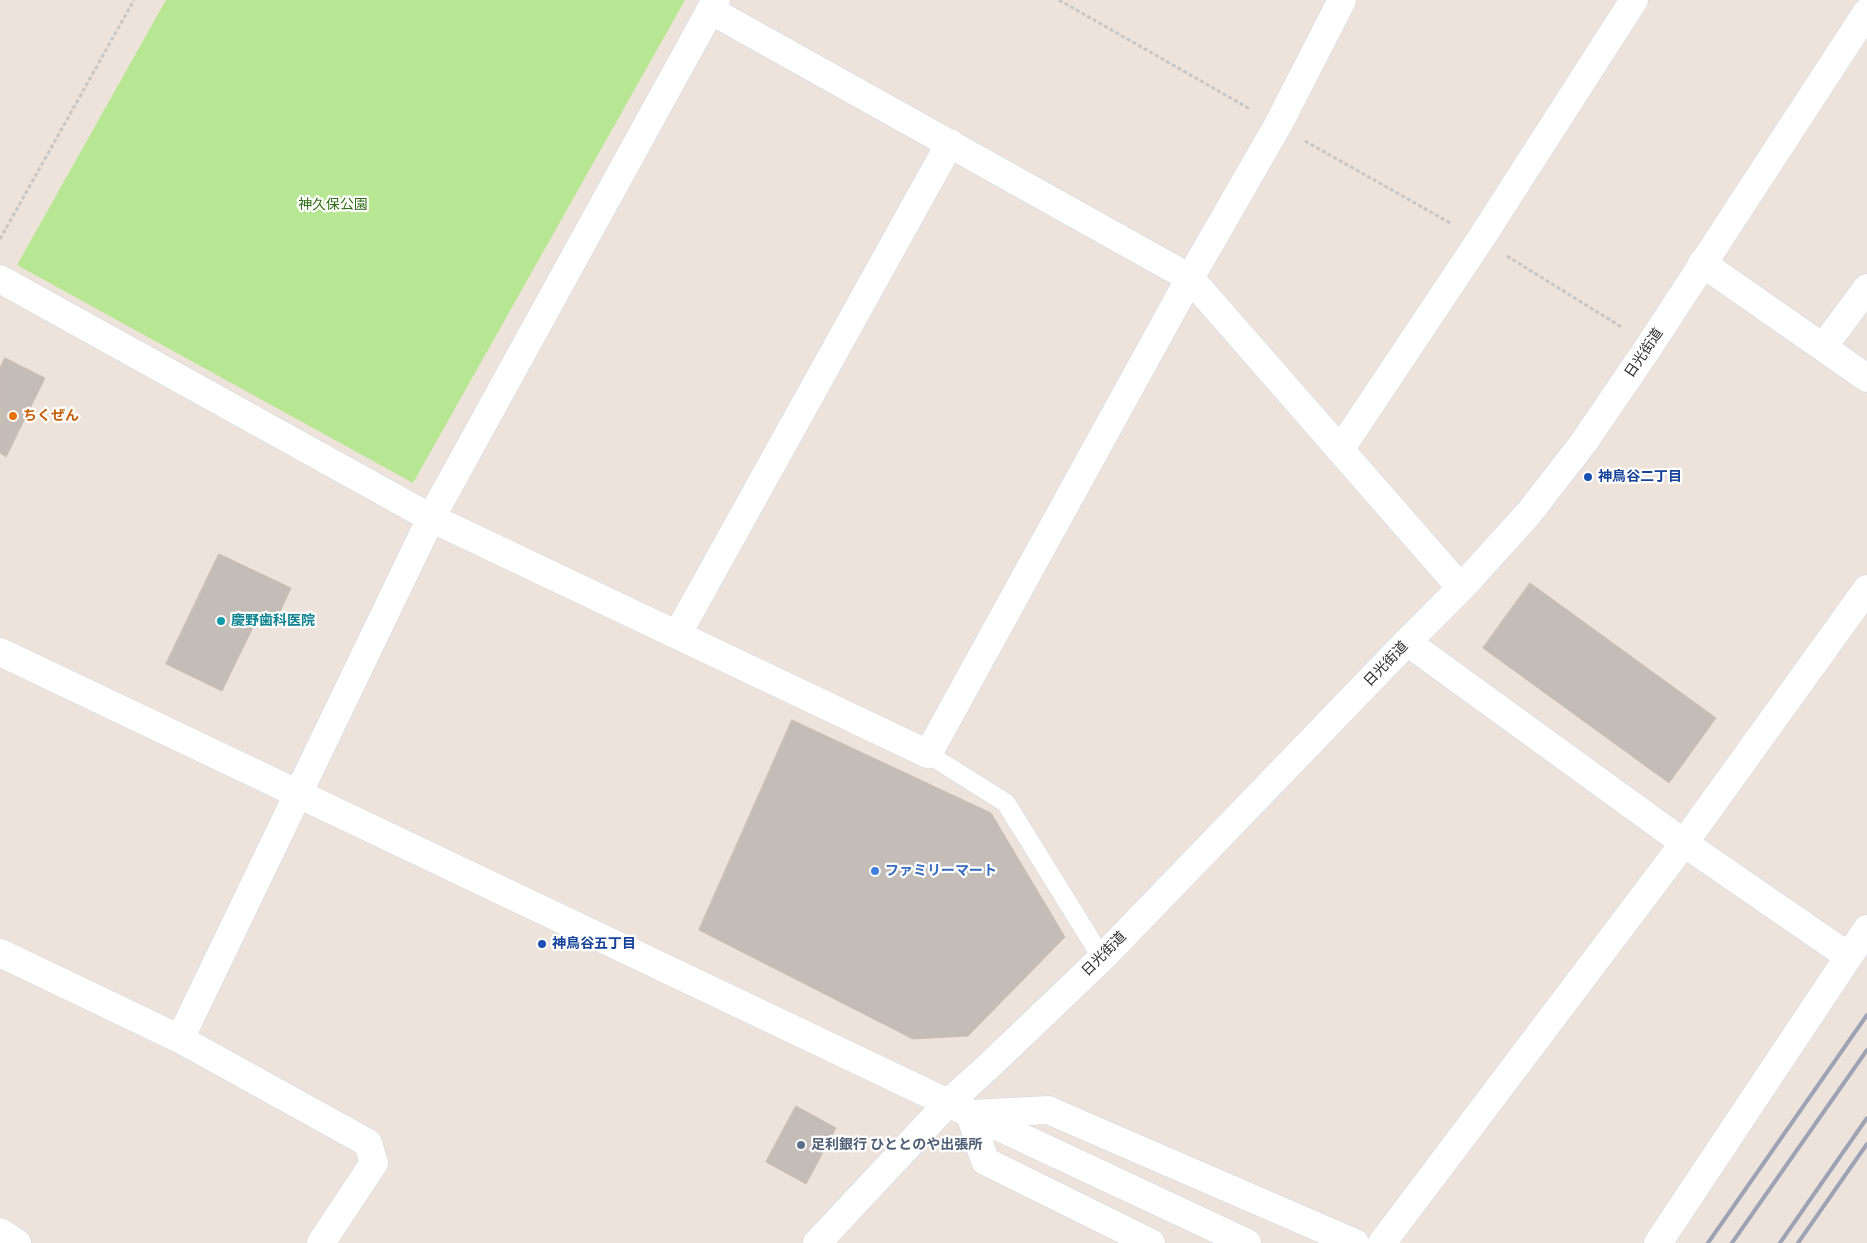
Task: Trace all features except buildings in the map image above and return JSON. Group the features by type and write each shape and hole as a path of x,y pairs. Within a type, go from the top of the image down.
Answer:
{"street":[{"path":"0,279 431,518 928,754 1190,278 1278,125 1342,0"},
{"path":"1340,450 1480,240 1634,0"},
{"path":"180,1039 431,518 713,5 950,143 1190,278 1461,588"},
{"name":"日光街道","path":"817,1243 959,1108 992,1064 1102,958 1461,588 1530,514 1584,442 1650,345 1867,12"},
{"path":"677,635 950,143"},
{"path":"1702,263 1867,378"},
{"path":"1823,348 1867,288"},
{"path":"1382,1243 1684,843 1867,589"},
{"path":"1407,642 1684,843 1848,956"},
{"path":"0,652 1246,1243"},
{"path":"1658,1243 1867,929"},
{"path":"0,953 180,1039 368,1143 374,1163 321,1243"},
{"path":"959,1108 985,1161 1151,1243"},
{"path":"959,1108 1048,1110 1355,1243"},
{"path":"0,1232 17,1243"}],"lane":[{"path":"928,754 1006,802 1102,958"}],"path":[{"path":"0,239 134,0"},
{"path":"1060,0 1480,240 1650,345"}],"green space":[{"name":"神久保公園","path":"166,0 685,0 413,483 17,265"}],"railway":[{"path":"1708,1243 1867,1015"},
{"path":"1732,1243 1867,1050"},
{"path":"1780,1243 1867,1118"},
{"path":"1798,1243 1867,1144"}],"place":[{"name":"ちくぜん","path":"13,416"},
{"name":"神鳥谷二丁目","path":"1588,477"},
{"name":"慶野歯科医院","path":"221,621"},
{"name":"ファミリーマート","path":"875,871"},
{"name":"神鳥谷五丁目","path":"542,944"},
{"name":"足利銀行 ひととのや出張所","path":"801,1145"}]}
